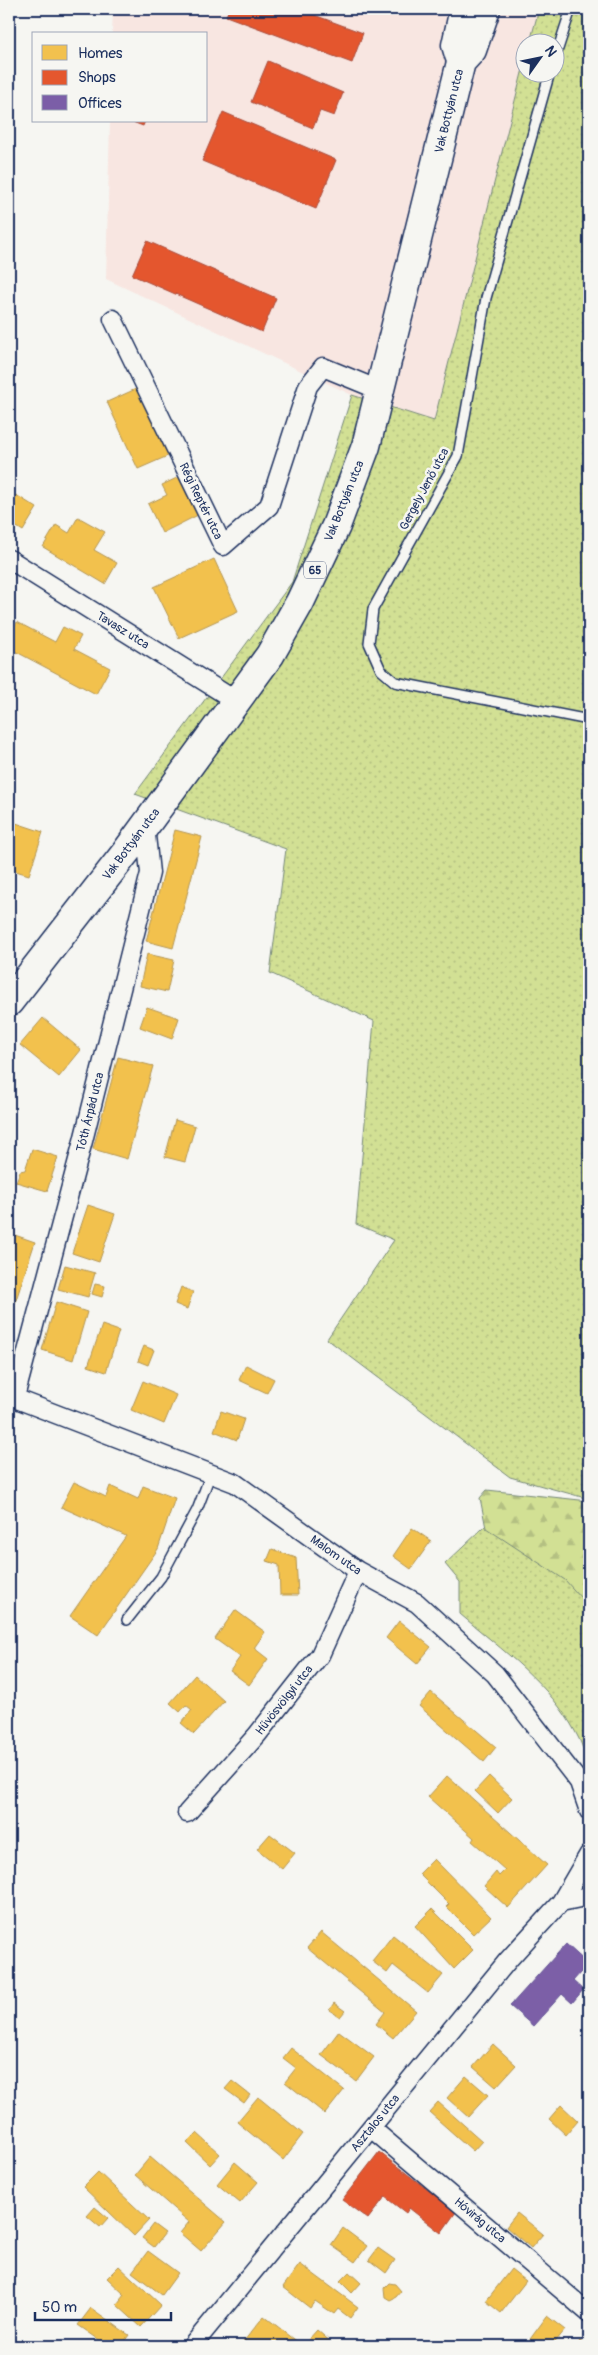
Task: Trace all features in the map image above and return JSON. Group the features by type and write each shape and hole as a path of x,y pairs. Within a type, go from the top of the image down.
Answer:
{"main road":[{"name":"Vak Bottyán utca","path":"461,62 456,45 464,9"},
{"name":"Vak Bottyán utca","path":"9,1002 145,826 270,655 300,602 336,526 366,446 461,62 472,50 486,9"}],"street":[{"name":"Régi Reptér utca","path":"114,319 223,546 269,506 308,386 323,367 379,390"},
{"name":"Tavasz utca","path":"9,559 236,701"},
{"name":"Tóth Árpád utca","path":"12,1396 86,1131 150,873 145,826"},
{"name":"Malom utca","path":"12,1396 235,1483 358,1571 417,1603 495,1674 579,1782 589,1811"},
{"name":"Hűvösvölgyi utca","path":"186,1813 257,1735 320,1655 358,1571"},
{"path":"561,1902 589,1854"},
{"path":"561,1902 589,1896"},
{"name":"Asztalos utca","path":"192,2346 509,1959 561,1902"},
{"name":"Hóvirág utca","path":"371,2128 589,2313"}],"lane":[{"path":"564,32 571,9"},
{"name":"Gergely Jenő utca","path":"547,82 486,298 458,456 373,609 369,643 381,670 395,682 589,720"},
{"path":"127,1620 161,1577 198,1510 211,1473"}],"shaded area":[{"path":"113,9 539,9 533,32 516,32 516,82 520,82 434,421 352,395 106,279 110,122 208,122 208,32 112,32"}],"green space":[{"path":"539,9 589,9 589,1499 510,1477 327,1339 394,1240 356,1224 374,1021 270,973 286,849 135,794 292,582 352,395 434,421 520,82 566,82 566,32 533,32"},
{"path":"487,1490 589,1501 589,1607 565,1580 486,1528 480,1498"},
{"path":"500,1512 589,1524 589,1766 578,1737 553,1699 524,1669 460,1614 460,1582 445,1564"}],"building: Homes":[{"path":"138,388 170,455 138,469 107,402"},
{"path":"181,476 200,514 162,533 148,504 167,495 162,485"},
{"path":"16,495 37,508 23,531 9,522 9,507"},
{"path":"78,517 105,532 94,550 117,563 105,584 43,547 56,525 69,533"},
{"path":"214,559 238,611 179,638 154,587"},
{"path":"17,622 55,642 63,627 81,636 74,649 110,668 96,694 9,648 9,637"},
{"path":"16,823 43,832 29,875 9,869 12,858 9,857 9,832 12,833"},
{"path":"175,830 202,837 173,948 146,941"},
{"path":"147,954 174,960 167,992 140,986"},
{"path":"147,1007 179,1018 172,1039 140,1027"},
{"path":"43,1018 81,1050 59,1077 20,1045"},
{"path":"118,1057 153,1066 127,1159 93,1149"},
{"path":"175,1120 195,1126 185,1162 165,1157"},
{"path":"32,1149 58,1157 47,1191 16,1182 20,1171 25,1170"},
{"path":"88,1205 115,1214 99,1262 72,1253"},
{"path":"9,1233 35,1242 15,1303 9,1301"},
{"path":"65,1265 95,1273 88,1297 58,1289"},
{"path":"95,1284 105,1286 102,1297 92,1294"},
{"path":"181,1287 193,1292 187,1309 175,1304"},
{"path":"56,1302 87,1312 73,1360 42,1350"},
{"path":"102,1325 119,1331 106,1372 88,1366"},
{"path":"144,1346 154,1350 148,1365 138,1361"},
{"path":"246,1365 274,1379 267,1393 239,1380"},
{"path":"143,1381 176,1395 164,1424 131,1410"},
{"path":"221,1411 244,1419 237,1440 214,1431"},
{"path":"74,1482 106,1497 110,1486 138,1499 143,1486 175,1498 158,1549 98,1635 70,1616 126,1536 61,1507"},
{"path":"412,1528 431,1541 411,1569 393,1556"},
{"path":"272,1549 296,1558 298,1595 280,1595 279,1565 267,1561"},
{"path":"235,1610 265,1632 254,1648 268,1659 249,1685 230,1671 240,1657 215,1639"},
{"path":"399,1621 431,1647 417,1664 386,1638"},
{"path":"195,1675 224,1701 194,1734 181,1723 192,1710 186,1705 180,1712 170,1703"},
{"path":"431,1692 496,1747 484,1762 419,1706"},
{"path":"447,1776 547,1865 508,1908 484,1886 496,1872 499,1876 505,1870 472,1841 474,1838 428,1797"},
{"path":"489,1776 512,1798 498,1813 475,1791"},
{"path":"270,1834 295,1853 282,1869 257,1849"},
{"path":"434,1859 491,1917 473,1934 446,1907 449,1904 419,1874"},
{"path":"432,1909 473,1950 454,1969 415,1926"},
{"path":"321,1932 416,2011 393,2038 376,2024 385,2012 307,1948"},
{"path":"393,1935 443,1975 428,1993 393,1965 387,1973 372,1961"},
{"path":"334,2003 345,2011 340,2017 329,2010"},
{"path":"339,2031 374,2057 356,2081 321,2055"},
{"path":"493,2044 516,2065 496,2087 473,2067"},
{"path":"291,2048 344,2090 325,2114 285,2082 296,2068 283,2058"},
{"path":"466,2076 488,2095 468,2117 447,2098"},
{"path":"232,2081 250,2095 244,2103 225,2089"},
{"path":"258,2097 303,2134 283,2160 237,2122"},
{"path":"438,2102 482,2141 473,2151 429,2112"},
{"path":"561,2105 578,2121 566,2135 549,2119"},
{"path":"197,2133 220,2154 210,2165 187,2143"},
{"path":"150,2157 226,2222 201,2251 180,2233 189,2222 135,2175"},
{"path":"235,2162 258,2182 240,2203 217,2184"},
{"path":"98,2172 149,2220 134,2236 83,2187"},
{"path":"95,2207 108,2218 100,2227 87,2216"},
{"path":"517,2213 543,2234 531,2248 506,2227"},
{"path":"153,2224 165,2233 154,2247 142,2238"},
{"path":"343,2228 367,2246 355,2262 331,2245"},
{"path":"378,2248 395,2260 386,2273 369,2260"},
{"path":"148,2251 178,2273 162,2295 132,2272"},
{"path":"300,2264 358,2307 350,2318 338,2309 334,2314 315,2301 310,2308 283,2287"},
{"path":"119,2266 161,2305 141,2327 117,2305 125,2295 107,2278"},
{"path":"511,2269 526,2281 501,2313 486,2301"},
{"path":"349,2272 361,2283 352,2293 340,2281"},
{"path":"389,2283 395,2284 401,2291 390,2300 385,2297 384,2288"},
{"path":"91,2308 129,2335 121,2346 108,2346 78,2325"},
{"path":"264,2316 303,2346 240,2346"},
{"path":"547,2316 565,2330 552,2346 525,2346"},
{"path":"317,2330 332,2343 329,2346 315,2346 308,2340"},
{"path":"580,2341 587,2346 576,2346"}],"building: Shops":[{"path":"229,9 298,9 363,33 352,63 226,16"},
{"path":"268,61 343,93 334,116 320,111 313,128 251,102"},
{"path":"223,112 336,160 316,209 202,161"},
{"path":"133,122 145,122 143,126"},
{"path":"147,241 276,298 262,332 132,275"},
{"path":"379,2152 456,2212 441,2233 409,2208 406,2213 385,2197 368,2219 342,2200"}],"building: Offices":[{"path":"566,1944 588,1964 573,1981 583,1990 572,2003 562,1994 533,2026 510,2006"}]}
